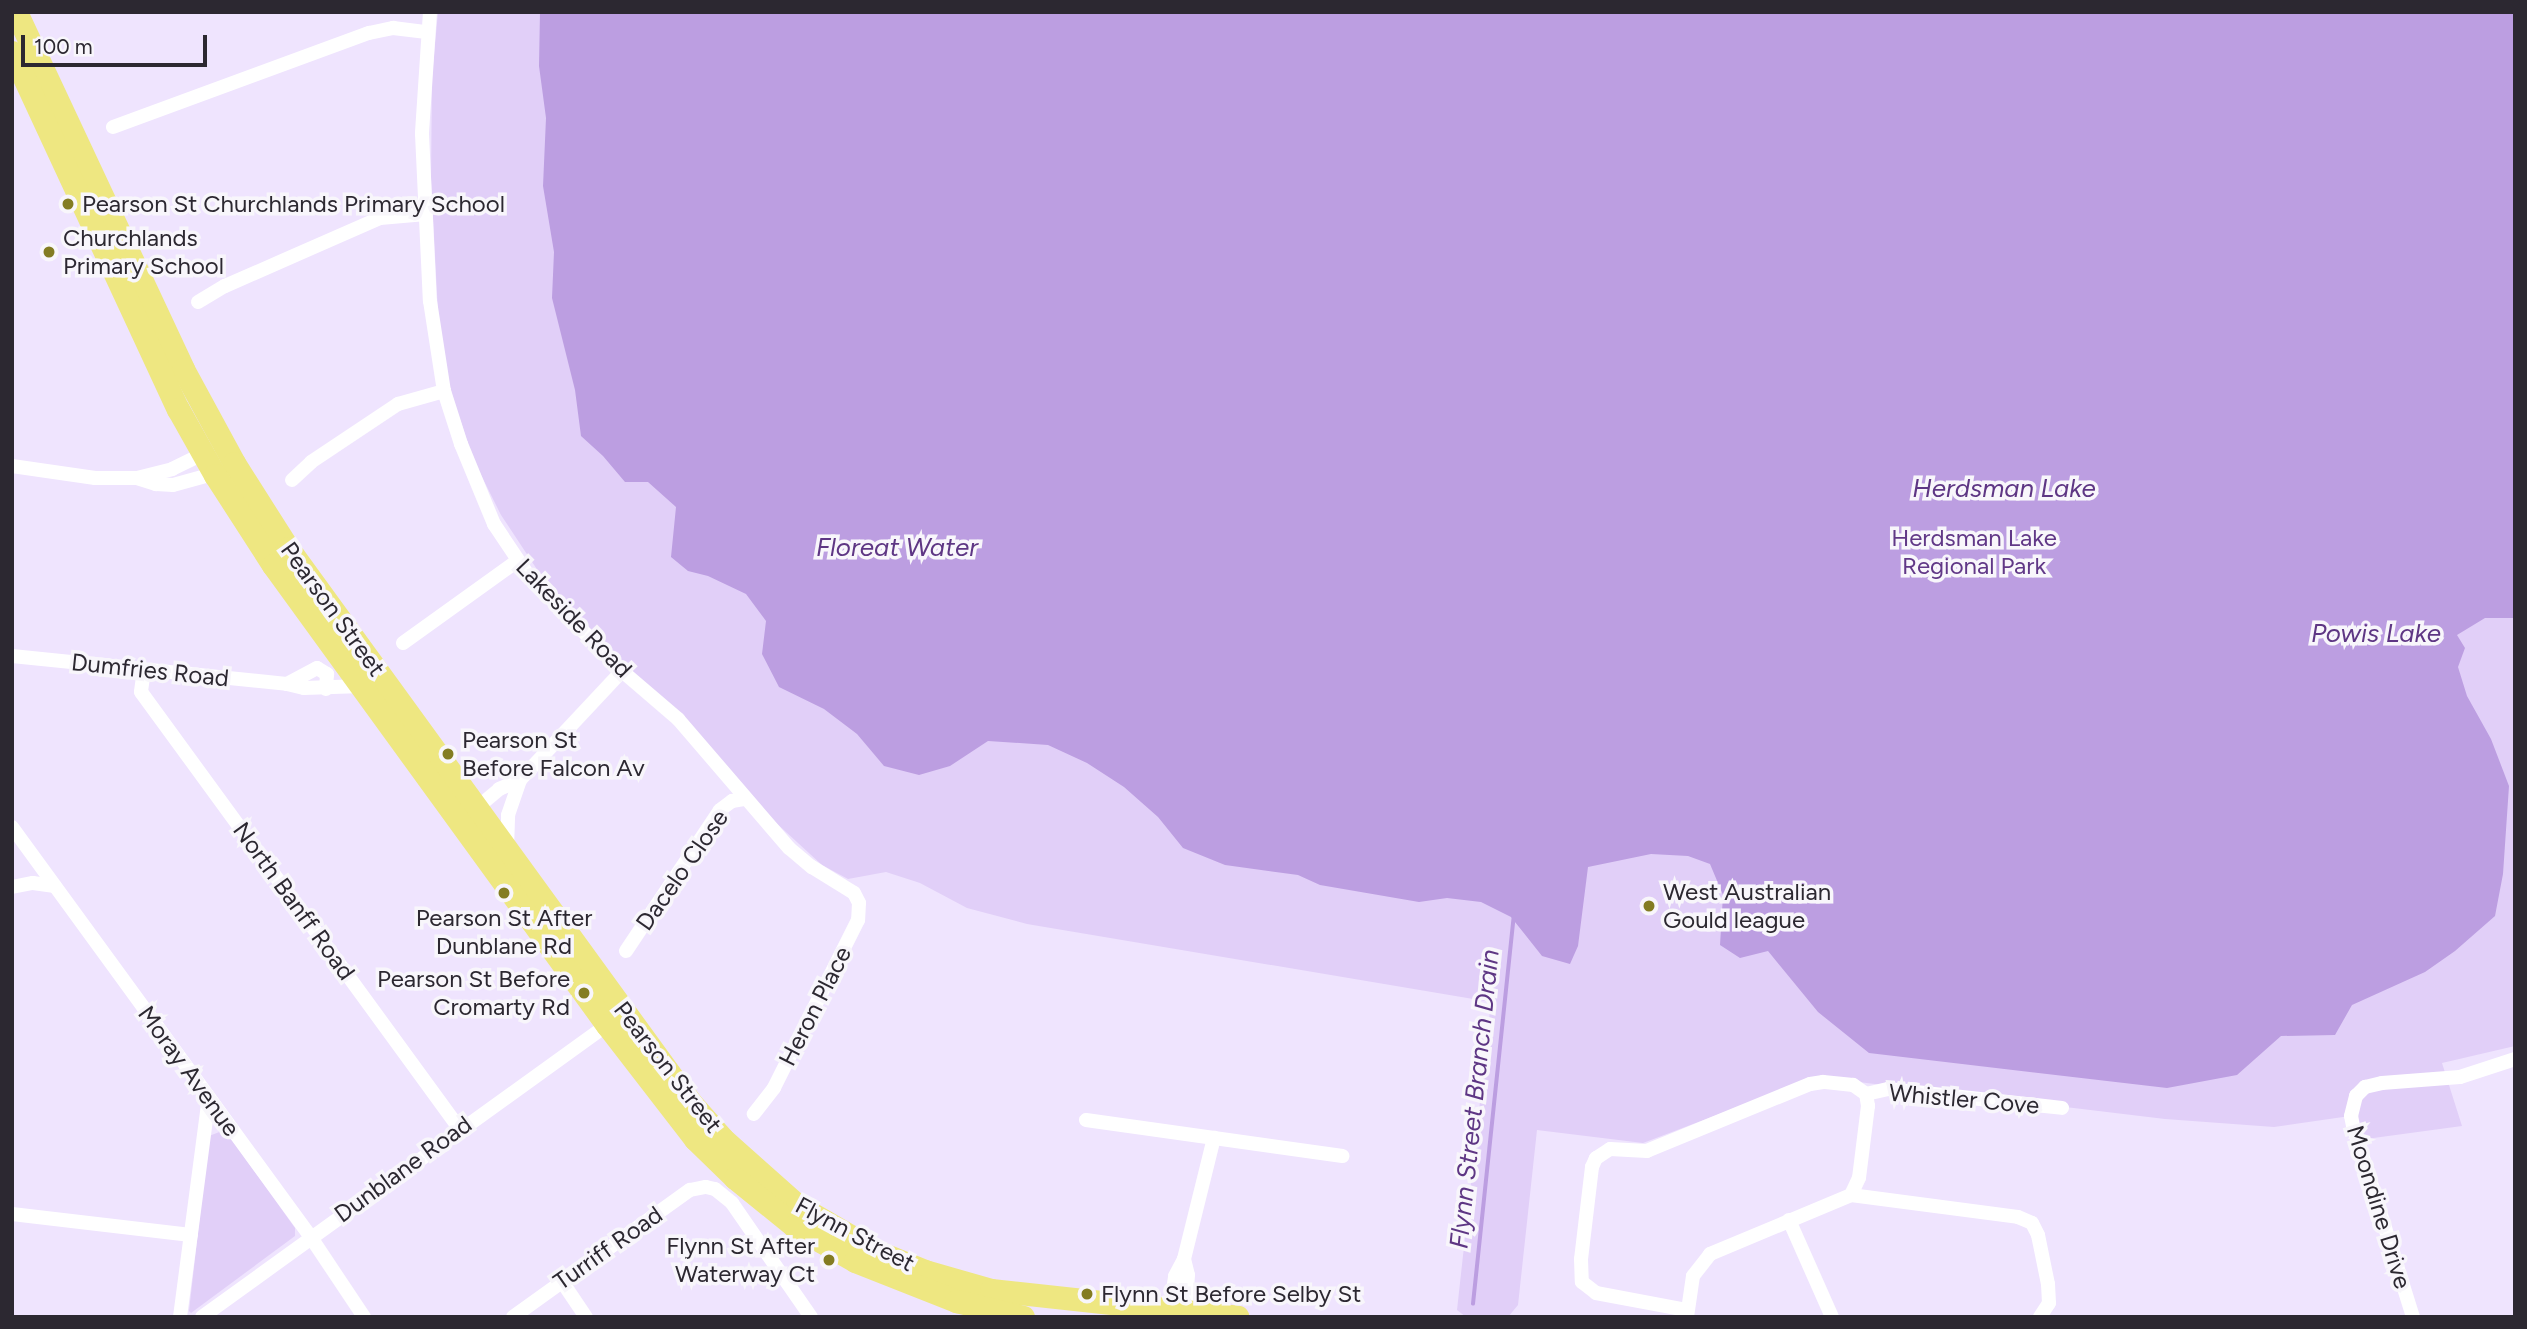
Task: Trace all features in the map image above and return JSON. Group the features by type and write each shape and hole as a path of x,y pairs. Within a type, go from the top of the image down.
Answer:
{"main road":[{"name":"Pearson Street","path":"16,12 183,369 212,448 273,565 362,686 469,815 507,850 691,1103 737,1153"},
{"name":"Pearson Street","path":"12,52 178,408 212,448"},
{"name":"Pearson Street","path":"224,469 288,548 607,1025 695,1139 734,1178"},
{"name":"Flynn Street","path":"737,1153 797,1205 878,1252 953,1281 1031,1295 1177,1313 1238,1317"},
{"name":"Flynn Street","path":"734,1178 794,1226 855,1261 956,1301 1023,1317"},
{"path":"1031,1295 1062,1310 1066,1317"}],"street":[{"name":"Lakeside Road","path":"430,12 422,134 430,301 444,391 461,444 494,524 517,561 622,671 678,719 744,799 789,848 812,867 854,893"},
{"path":"113,127 369,33 393,28 428,32"},
{"path":"198,302 225,286 380,218 426,214"},
{"path":"292,480 311,462 398,404 444,391"},
{"path":"12,466 95,478 137,478 172,469 212,448"},
{"path":"137,478 156,485 173,485 224,469"},
{"path":"403,643 517,561"},
{"name":"Dumfries Road","path":"12,656 326,689 362,686"},
{"path":"287,684 317,668 327,674 326,689"},
{"name":"North Banff Road","path":"144,670 141,692 459,1128"},
{"path":"469,815 499,789 520,780 622,671"},
{"path":"507,850 508,815 520,780"},
{"name":"Dacelo Close","path":"626,951 720,810 732,801 744,799"},
{"name":"Moray Avenue","path":"12,827 310,1236 364,1317"},
{"path":"12,887 33,883 55,886"},
{"name":"Heron Place","path":"754,1114 774,1088 858,920 860,906 854,893"},
{"name":"Dunblane Road","path":"202,1317 459,1128 607,1025"},
{"name":"Moondine Drive","path":"2413,1317 2353,1126 2351,1116 2356,1096 2365,1087 2382,1083 2419,1083 2460,1077 2515,1059"},
{"path":"1850,1195 1860,1178 1868,1106 1866,1094 1853,1084 1810,1084 1647,1151 1610,1149 1596,1158 1592,1167 1583,1246 1582,1282 1597,1293 1687,1313 1693,1276 1710,1254 1850,1195 2018,1217 2032,1223 2038,1235 2048,1284 2049,1303 2040,1317"},
{"name":"Whistler Cove","path":"1866,1094 1888,1089 2062,1108"},
{"path":"180,1317 208,1098"},
{"path":"1086,1120 1342,1156"},
{"path":"1177,1313 1175,1276 1184,1259 1214,1138"},
{"name":"Turriff Road","path":"513,1317 690,1190 706,1187 715,1189 732,1203 811,1317"},
{"path":"12,1214 191,1235"},
{"path":"1789,1220 1832,1317"},
{"path":"561,1280 586,1317"}],"green space":[{"name":"Herdsman Lake","path":"438,12 2515,12 2515,1046 2442,1063 2462,1126 2366,1139 2350,1116 2274,1127 2165,1119 1817,1077 1643,1143 1537,1130 1518,1305 1508,1317 1466,1317 1457,1310 1491,1002 1027,924 967,908 920,883 886,872 848,879 822,865 774,821 544,580 501,515 473,459 449,386 438,313 431,179 432,77"},
{"path":"222,1131 230,1137 295,1228 295,1236 191,1313 189,1311 209,1136"}],"water":[{"name":"Herdsman Lake","path":"540,12 2515,12 2515,618 2485,618 2457,635 2465,648 2458,667 2467,696 2491,739 2509,786 2503,874 2495,916 2455,951 2425,972 2352,1005 2335,1035 2281,1036 2237,1075 2167,1088 1869,1053 1818,1012 1768,951 1740,958 1720,945 1723,895 1710,864 1688,856 1651,854 1588,867 1578,946 1570,964 1542,956 1511,917 1481,902 1447,898 1419,902 1320,885 1298,875 1225,865 1183,848 1158,817 1124,787 1087,763 1048,745 988,741 950,766 919,775 884,766 857,734 824,709 779,687 762,654 766,621 746,594 708,576 688,571 671,557 676,507 648,482 625,482 581,436 575,390 552,298 554,252 543,186 546,118 539,66"}],"waterway":[{"name":"Flynn Street Branch Drain","path":"1473,1304 1514,916"}],"place":[{"name":"Pearson St Churchlands Primary School","path":"68,204"},
{"name":"Churchlands Primary School","path":"49,252"},
{"name":"Pearson St Before Falcon Av","path":"448,754"},
{"name":"Pearson St After Dunblane Rd","path":"504,893"},
{"name":"West Australian Gould league","path":"1649,906"},
{"name":"Pearson St Before Cromarty Rd","path":"584,993"},
{"name":"Flynn St After Waterway Ct","path":"829,1260"},
{"name":"Flynn St Before Selby St","path":"1087,1294"}],"park label":[{"name":"Herdsman Lake Regional Park","path":"1974,552"}],"water label":[{"name":"Floreat Water","path":"897,548"},
{"name":"Powis Lake","path":"2376,634"}]}
